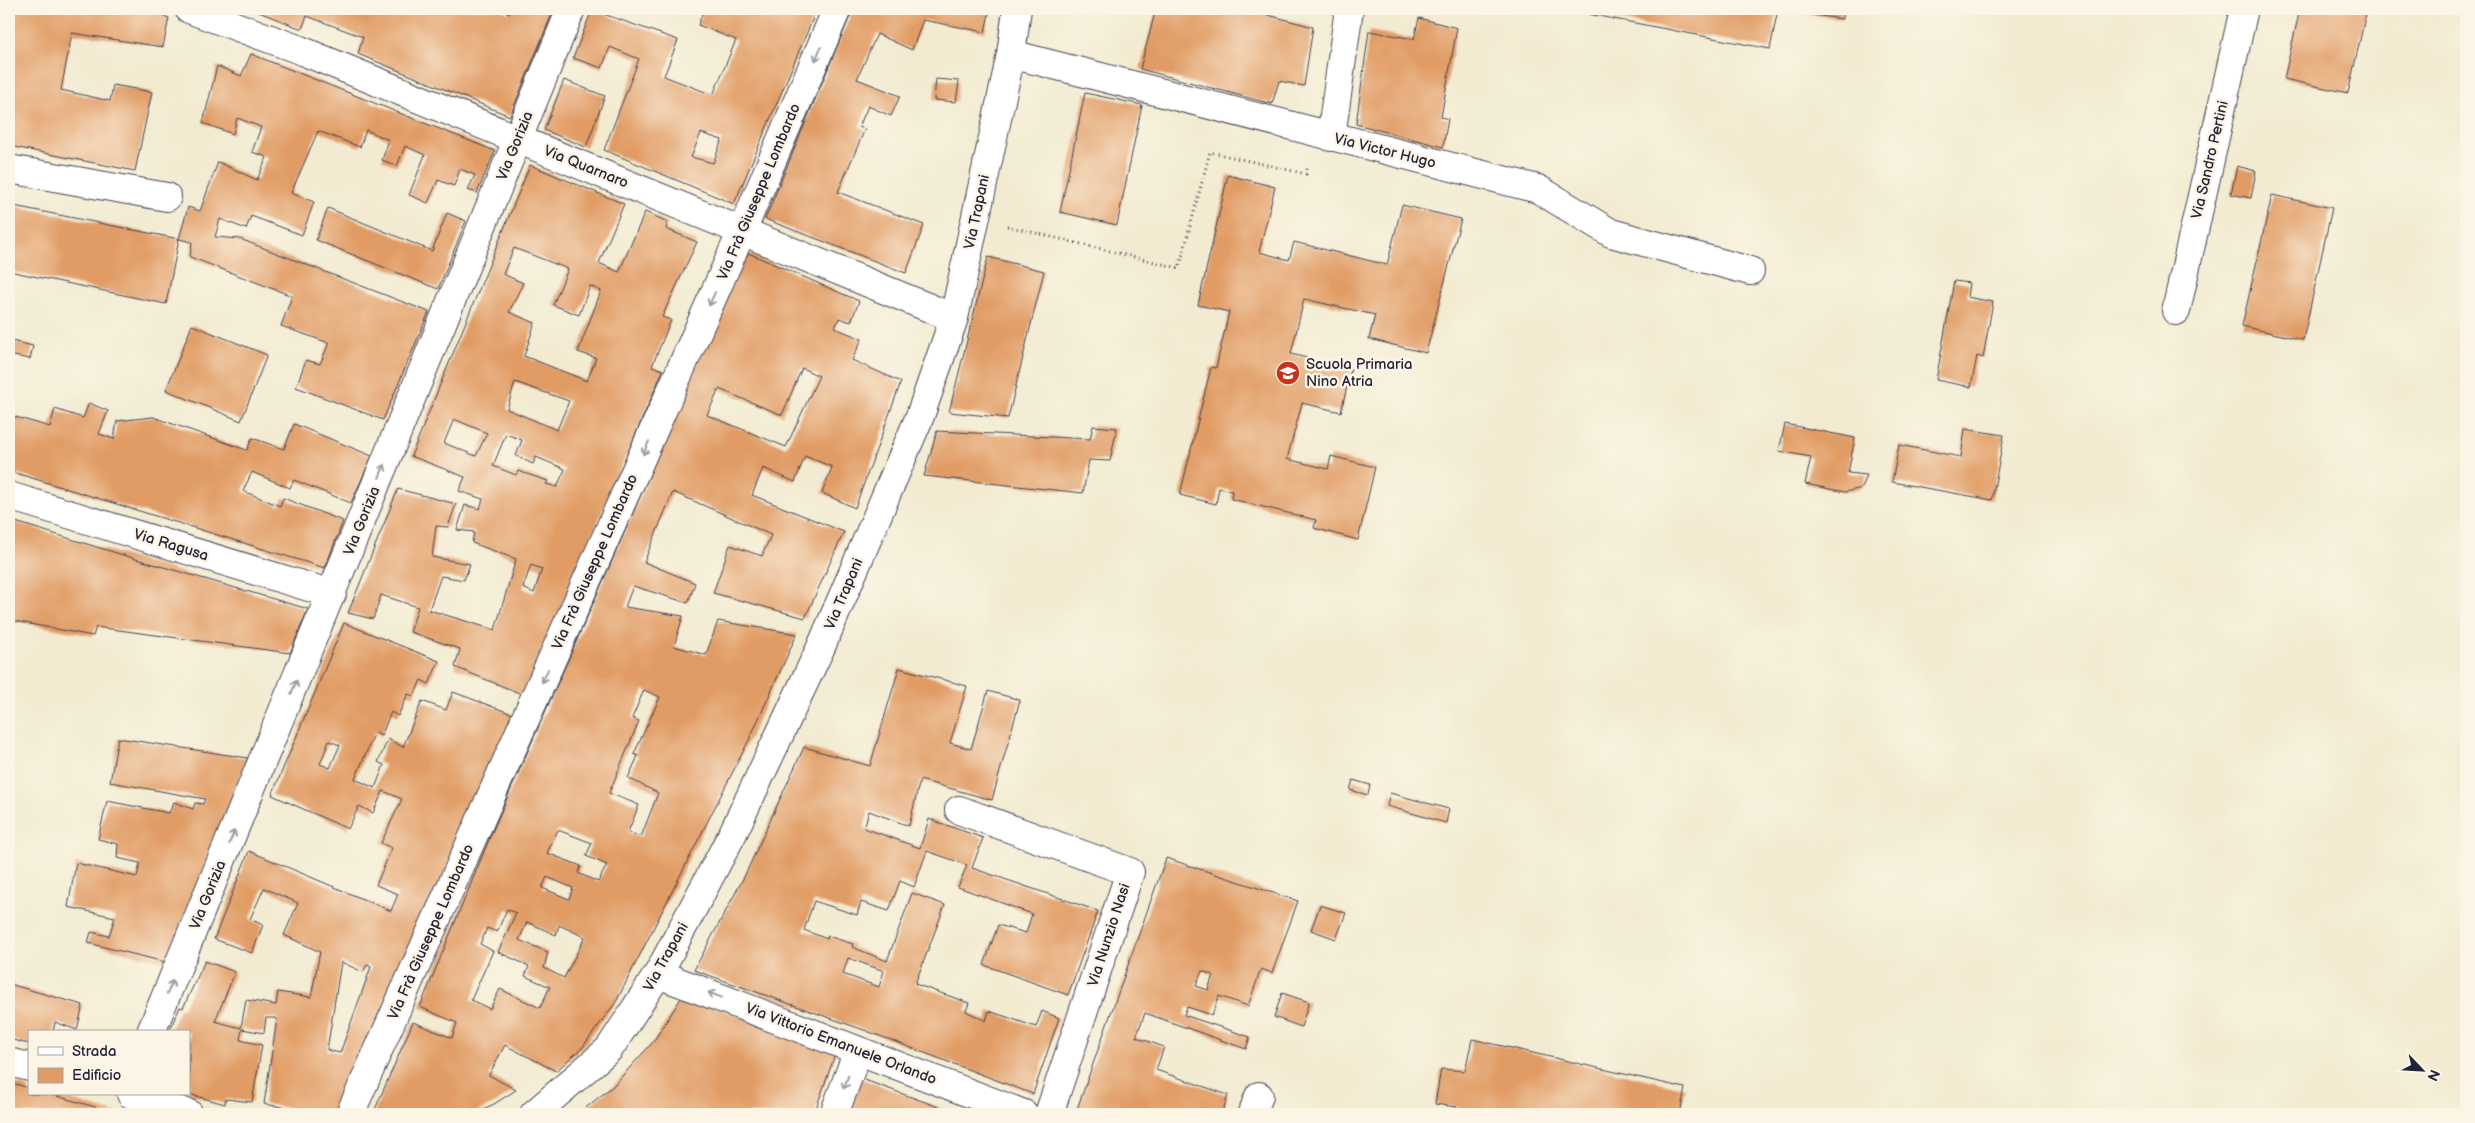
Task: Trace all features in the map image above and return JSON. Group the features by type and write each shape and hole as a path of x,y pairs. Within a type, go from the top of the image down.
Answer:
{"street":[{"name":"Via Quarnaro","path":"189,9 300,50 954,318"},
{"name":"Via Gorizia","path":"152,1030 571,9"},
{"name":"Via Frà Giuseppe Lombardo","path":"350,1114 742,231 837,9"},
{"name":"Via Trapani","path":"534,1114 609,1049 658,974 733,833 821,647 920,416 954,318 1011,54 1017,9"},
{"path":"1324,135 1349,9"},
{"name":"Via Sandro Pertini","path":"2176,310 2244,9"},
{"name":"Via Victor Hugo","path":"1011,54 1538,189 1611,233 1750,272"},
{"path":"9,169 167,197"},
{"name":"Via Ragusa","path":"9,496 332,594"},
{"name":"Via Nunzio Nasi","path":"959,810 1130,872 1049,1114"},
{"name":"Via Vittorio Emanuele Orlando","path":"658,974 1024,1114"},
{"path":"834,1114 858,1050"},
{"path":"9,1062 28,1067"},
{"path":"136,1096 183,1113"}],"path":[{"path":"976,218 1179,268 1210,152 1306,174 1324,135"}],"building":[{"path":"15,9 145,9 169,18 163,47 72,33 61,90 110,101 113,85 152,92 135,171 9,146 9,39"},
{"path":"251,9 500,9 509,13 511,9 554,9 510,116 358,54 363,37 307,16 302,29"},
{"path":"704,9 817,9 734,204 604,150 639,59 610,47 602,68 573,58 592,10 678,40 664,76 713,95 736,40 698,25","holes":["701,133 722,140 713,163 691,157"]},
{"path":"853,9 990,9 985,32 923,20 912,50 877,34 857,79 900,96 891,116 868,106 859,127 865,129 838,192 924,225 906,273 765,219"},
{"path":"1156,9 1246,9 1313,27 1304,86 1279,81 1272,104 1140,69"},
{"path":"1589,9 1778,9 1770,49 1588,14"},
{"path":"1800,9 1843,9 1842,19 1799,13"},
{"path":"2300,9 2367,9 2348,93 2284,79"},
{"path":"1419,18 1457,28 1441,117 1448,119 1443,147 1356,124 1369,31 1414,39"},
{"path":"251,54 495,151 477,193 468,190 475,175 460,169 454,186 438,180 428,203 409,195 425,155 405,146 397,166 382,160 389,140 366,130 360,147 318,131 291,193 314,202 302,235 251,216 246,229 220,219 215,237 240,239 429,312 383,420 296,387 306,360 320,364 329,343 281,326 292,296 190,257 192,242 179,239 188,207 200,211 218,162 257,180 267,157 252,152 261,127 237,118 233,134 203,123 217,66 241,76"},
{"path":"936,79 959,81 956,102 934,100"},
{"path":"564,80 605,96 586,147 544,130"},
{"path":"1085,93 1142,105 1117,225 1060,212"},
{"path":"530,165 624,204 599,263 619,272 645,212 668,222 666,229 697,242 662,317 671,320 652,366 663,370 524,695 455,667 460,649 410,632 418,607 381,595 373,619 348,613 398,489 456,504 448,527 436,526 432,557 470,564 464,580 441,576 429,610 495,630 516,559 472,543 474,532 457,530 465,505 480,509 483,499 459,491 465,477 411,456","holes":["514,248 568,269 553,305 579,315 590,286 601,291 578,352 596,358 587,381 524,356 535,323 509,312 523,283 503,274","515,382 569,401 557,430 507,409","454,419 487,433 476,456 444,443","506,434 522,440 516,456 533,464 536,457 565,469 557,487 546,484 548,481 518,471 516,475 493,466","531,565 542,569 534,593 523,588"]},
{"path":"2237,166 2256,171 2251,198 2231,194"},
{"path":"1228,175 1275,187 1259,252 1289,260 1294,242 1387,265 1402,205 1461,219 1426,353 1369,339 1375,315 1304,299 1291,354 1351,369 1341,412 1302,403 1287,459 1328,469 1331,456 1375,467 1358,540 1314,528 1316,520 1231,499 1232,491 1219,488 1216,504 1180,495 1211,367 1216,368 1229,312 1198,305"},
{"path":"2272,195 2332,208 2303,340 2242,326"},
{"path":"9,205 179,239 166,304 9,271"},
{"path":"328,208 432,251 447,213 466,221 438,289 316,240"},
{"path":"746,252 859,301 851,322 839,318 835,328 862,339 852,360 901,382 855,508 822,493 832,467 805,456 795,482 763,468 752,495 844,532 805,618 713,593 730,545 762,556 771,535 673,492 644,562 695,583 688,603 633,586 625,607 683,616 674,646 706,655 718,621 797,634 750,738 616,1002 582,1048 556,1071 505,1045 489,1075 516,1090 494,1104 472,1114 373,1114 413,1022 452,1038 457,1023 420,1007 493,830","holes":["802,368 819,376 786,447 707,415 719,389 782,415","644,690 660,697 634,754 638,756 628,778 658,793 641,837 628,832 639,805 609,793 639,721 632,718","558,830 592,843 586,856 607,865 598,882 578,873 581,866 547,853","547,877 573,888 569,899 542,888","507,909 516,913 498,952 529,966 525,976 550,987 540,1008 500,989 490,1009 471,1000 493,951 480,944 487,928 497,932","527,922 556,935 559,925 585,937 564,978 544,968 548,952 519,940"]},
{"path":"988,257 1044,271 1008,418 949,412"},
{"path":"1954,281 1969,283 1967,297 1993,302 1983,358 1977,356 1971,387 1936,380"},
{"path":"192,325 267,355 241,421 166,390"},
{"path":"12,341 33,346 30,359 9,355"},
{"path":"89,403 108,411 99,434 114,439 117,421 153,417 247,450 252,438 284,449 294,424 372,456 351,503 294,480 290,488 252,472 243,491 280,506 283,498 343,521 325,568 9,471 9,415 50,427 55,409 83,418"},
{"path":"1785,424 1855,438 1848,473 1867,475 1862,488 1845,492 1805,484 1811,457 1779,451"},
{"path":"1093,426 1117,428 1110,461 1089,460 1083,493 924,476 937,431 1090,439"},
{"path":"1965,429 2004,435 1992,500 1892,482 1899,445 1961,457"},
{"path":"9,520 308,609 290,653 96,627 93,636 9,620"},
{"path":"344,623 439,661 429,684 421,680 414,696 408,694 398,716 391,712 381,736 375,732 355,779 375,788 384,765 378,762 388,739 403,747 422,701 446,710 453,692 515,715 338,1114 324,1114 264,1104 277,1019 275,1018 266,1018 264,1033 242,1029 240,1040 262,1045 252,1102 226,1099 225,1104 190,1094 190,1030 170,1030 180,1007 183,1008 205,961 235,972 215,1021 241,1028 246,1000 276,1005 278,992 311,997 320,952 284,935 298,903 264,888 250,919 263,925 252,953 214,939 249,851 391,911 398,894 376,885 392,848 381,843 402,799 383,791 373,813 359,806 348,829 272,795","holes":["329,741 340,745 330,768 320,764","341,962 363,972 367,965 371,967 340,1053 327,1050"]},
{"path":"899,668 967,686 950,743 971,749 988,691 1020,700 992,800 920,780 909,826 869,811 864,828 920,848 929,819 983,838 972,868 1098,911 1068,995 984,965 998,925 1026,933 1032,914 958,887 967,865 927,851 914,887 900,881 889,911 861,902 857,915 814,901 804,930 827,939 828,936 853,944 852,947 887,961 912,893 945,905 915,984 969,1003 966,1011 986,1021 989,1011 1036,1027 1042,1011 1059,1018 1033,1094 864,1030 694,970 745,875 804,747 870,766","holes":["848,958 884,971 879,987 843,974"]},
{"path":"118,738 248,758 165,962 88,943 91,932 109,936 115,917 68,907 76,863 137,877 140,863 117,858 118,844 98,839 107,801 169,813 174,802 193,809 195,803 203,804 205,799 110,782"},
{"path":"1353,780 1370,785 1368,795 1350,790"},
{"path":"1390,793 1449,809 1446,823 1387,806"},
{"path":"1166,858 1298,901 1272,973 1261,969 1248,1006 1219,996 1212,1015 1187,1007 1184,1015 1250,1037 1246,1049 1145,1013 1136,1037 1164,1047 1156,1070 1228,1095 1222,1114 1091,1114 1077,1109","holes":["1202,971 1213,975 1208,990 1196,986"]},
{"path":"1320,905 1346,913 1336,939 1311,930"},
{"path":"9,984 83,1005 77,1030 55,1022 53,1030 28,1030 28,1044 9,1039"},
{"path":"1282,993 1309,1002 1301,1027 1274,1017"},
{"path":"683,995 836,1052 814,1114 578,1114 613,1086 653,1042"},
{"path":"1472,1039 1685,1088 1680,1114 1456,1114 1457,1107 1435,1104 1441,1069 1465,1071"},
{"path":"859,1078 958,1114 846,1114"},
{"path":"9,1082 28,1088 28,1096 57,1096 119,1114 9,1114"}],"place":[{"name":"Scuola Primaria Nino Atria","path":"1288,373"}]}
